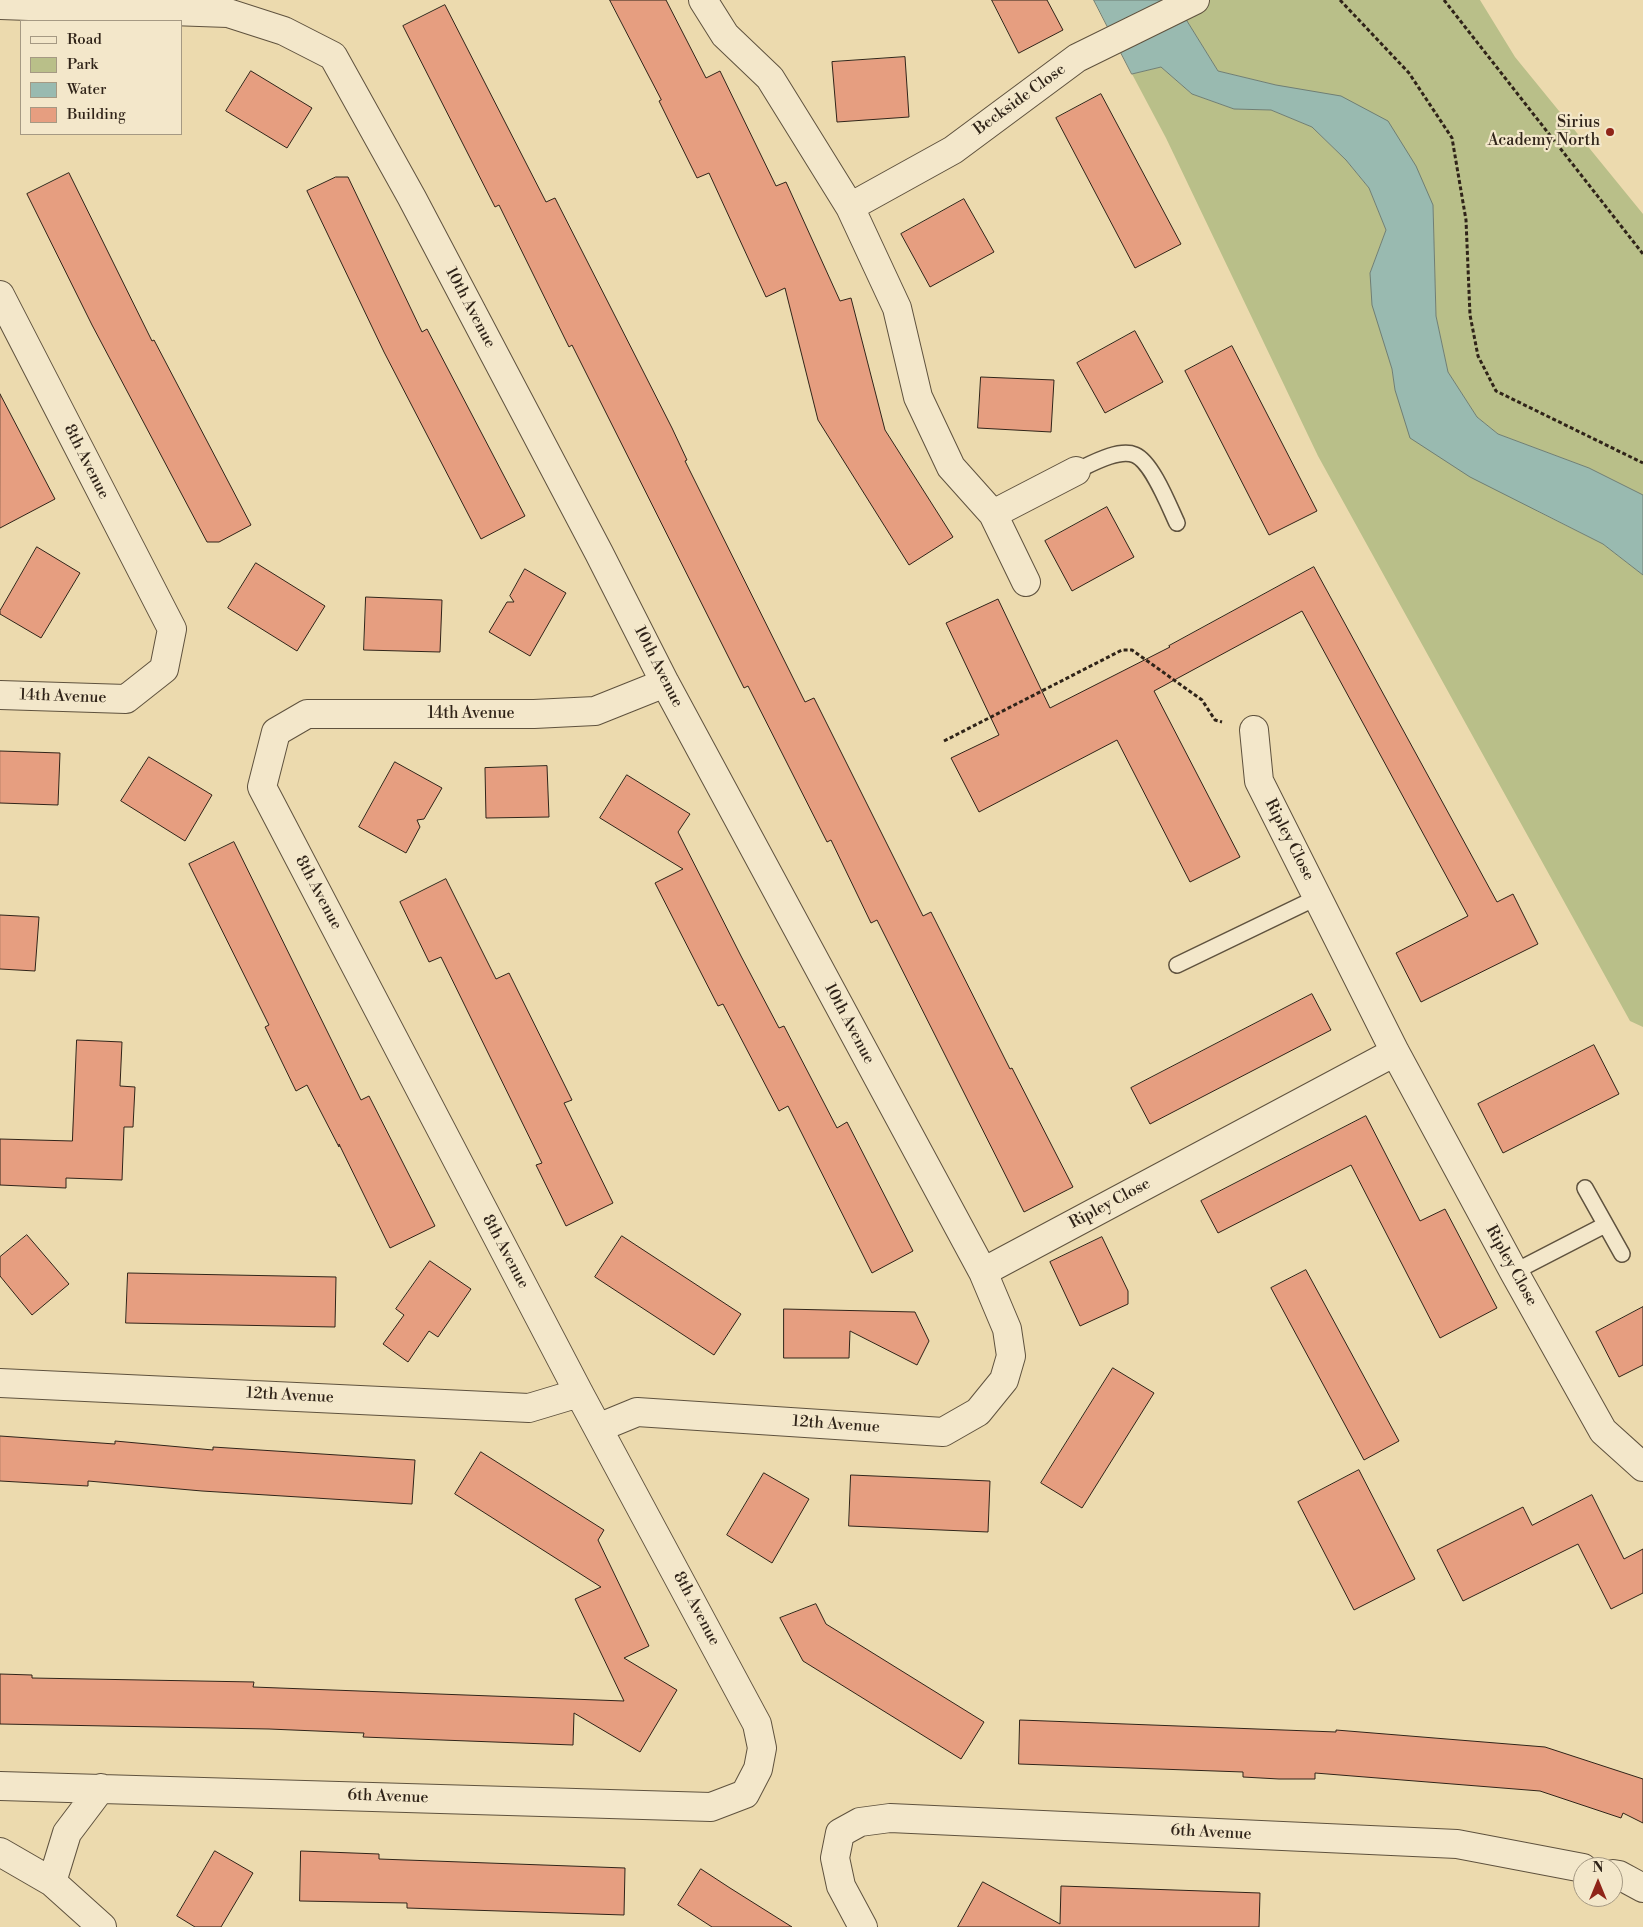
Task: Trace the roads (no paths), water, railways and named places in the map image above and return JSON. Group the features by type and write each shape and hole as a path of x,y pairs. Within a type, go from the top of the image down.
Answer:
{"street":[{"path":"703,0 725,35 770,78 850,207 897,308 918,397 922,406 952,467 993,514 1026,582"},
{"name":"Beckside Close","path":"850,207 953,150 1078,58 1195,0"},
{"name":"10th Avenue","path":"0,5 228,13 284,31 334,56 412,198 599,553 665,683 983,1272 1007,1329"},
{"name":"8th Avenue","path":"0,295 172,630"},
{"path":"993,514 1076,471"},
{"name":"14th Avenue","path":"0,694 126,700 164,669 172,630"},
{"name":"14th Avenue","path":"276,732 307,714 534,714 595,711 665,683"},
{"name":"Ripley Close","path":"1254,730 1259,781 1396,1052 1514,1272 1603,1431 1643,1467"},
{"name":"8th Avenue","path":"276,732 262,787 578,1394 758,1724 762,1748 758,1769"},
{"name":"Ripley Close","path":"983,1272 1396,1052"},
{"name":"12th Avenue","path":"598,1428 636,1412 943,1432 978,1412 1004,1380 1011,1356 1007,1329"},
{"name":"12th Avenue","path":"0,1383 529,1408 578,1394"},
{"name":"6th Avenue","path":"0,1786 711,1807 745,1794 758,1769"},
{"path":"52,1882 67,1833 101,1788"},
{"name":"6th Avenue","path":"863,1927 841,1886 835,1858 840,1833 860,1822 890,1818 1457,1844 1573,1866"},
{"path":"0,1852 52,1882 102,1927"},
{"path":"1623,1877 1643,1888"}],"lane":[{"path":"1076,471 1111,456 1122,454 1135,455 1145,463 1177,523"},
{"path":"1176,965 1318,897"},
{"path":"1585,1188 1622,1254"},
{"path":"1514,1272 1605,1226"}],"water":[{"path":"1094,0 1174,0 1218,71 1276,85 1341,96 1388,121 1416,166 1433,205 1436,316 1448,372 1477,417 1498,434 1589,468 1643,495 1643,575 1603,544 1470,477 1410,438 1395,390 1392,369 1372,305 1370,273 1386,230 1369,188 1346,160 1312,127 1271,110 1234,109 1192,94 1161,67 1132,74"}],"place":[{"name":"Sirius Academy North","path":"1610,132"}]}
